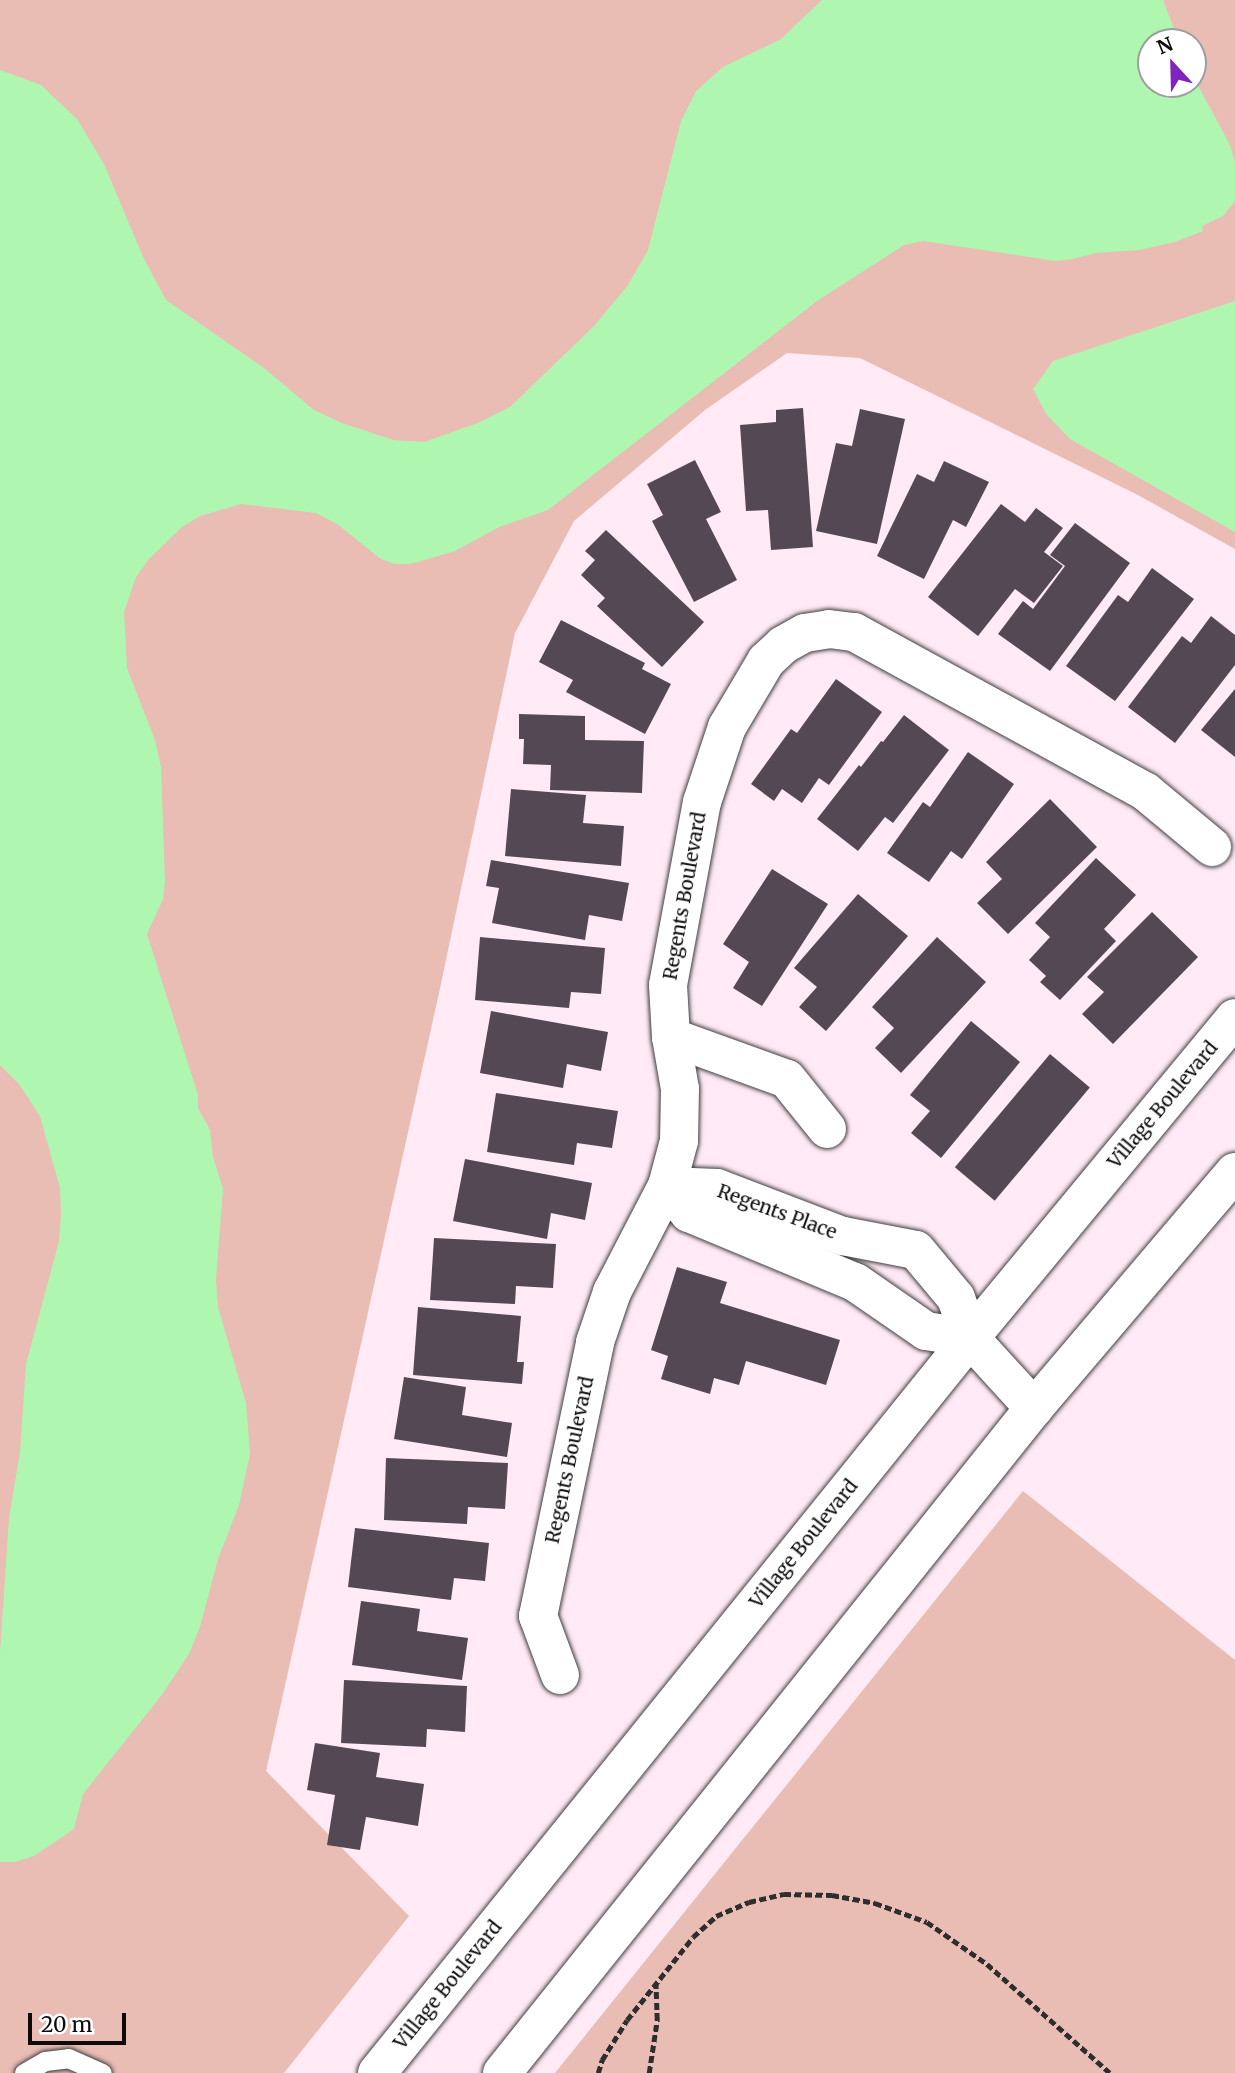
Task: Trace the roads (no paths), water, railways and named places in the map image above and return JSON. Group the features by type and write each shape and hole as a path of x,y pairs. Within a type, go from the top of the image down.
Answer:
{"street":[{"name":"Regents Boulevard","path":"560,1675 538,1616 594,1342 612,1292 667,1186 679,1141 680,1089 668,1011 671,959 702,802 727,727 766,661 783,645 805,634 830,629 854,632 1146,792 1212,847"},
{"name":"Village Boulevard","path":"377,2073 970,1338 1235,1018"},
{"path":"671,1037 787,1079 827,1129"},
{"path":"502,2073 1034,1408 1235,1172"},
{"name":"Regents Place","path":"667,1186 689,1213 855,1282 926,1331 970,1338"},
{"name":"Regents Place","path":"667,1186 717,1188 843,1236 916,1250 956,1298 970,1338 1034,1408"}],"lane":[{"path":"24,2073 45,2060 68,2058 102,2073"}]}
